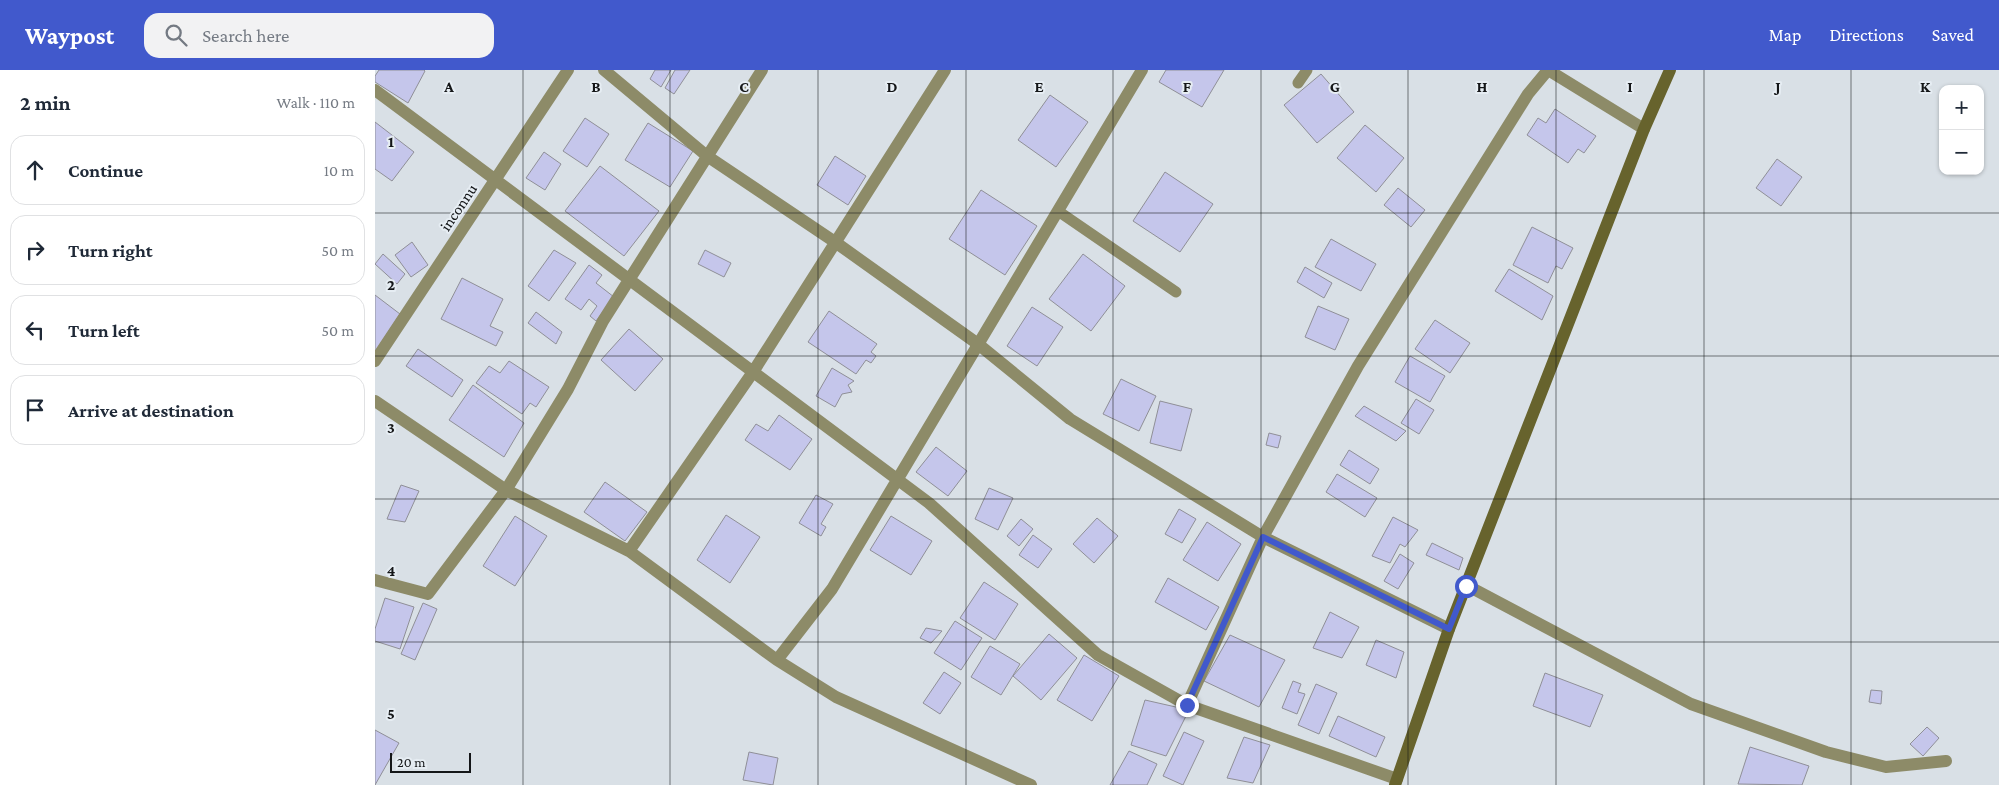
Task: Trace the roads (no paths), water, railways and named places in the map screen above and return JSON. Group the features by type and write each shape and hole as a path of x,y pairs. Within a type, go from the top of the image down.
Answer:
{"main road":[{"path":"1396,782 1449,629 1644,128 1670,70"}],"street":[{"name":"inconnu","path":"375,361 568,70"},
{"path":"604,70 707,156 835,242 978,344 1070,419 1263,537 1449,629"},
{"path":"375,580 429,594 506,490 568,388 603,321 762,70"},
{"path":"629,551 753,372 945,70"},
{"path":"777,660 832,589 1142,70"},
{"path":"1187,705 1263,537 1358,366 1527,94 1548,70 1644,128"},
{"path":"375,90 929,503 1098,655 1187,705 1396,782"},
{"path":"375,401 506,490 629,551 777,660 836,697 1031,785"},
{"path":"1466,586 1691,704 1826,752 1886,767 1945,761"}],"lane":[{"path":"1298,83 1307,70"},
{"path":"1058,211 1176,292"}]}
